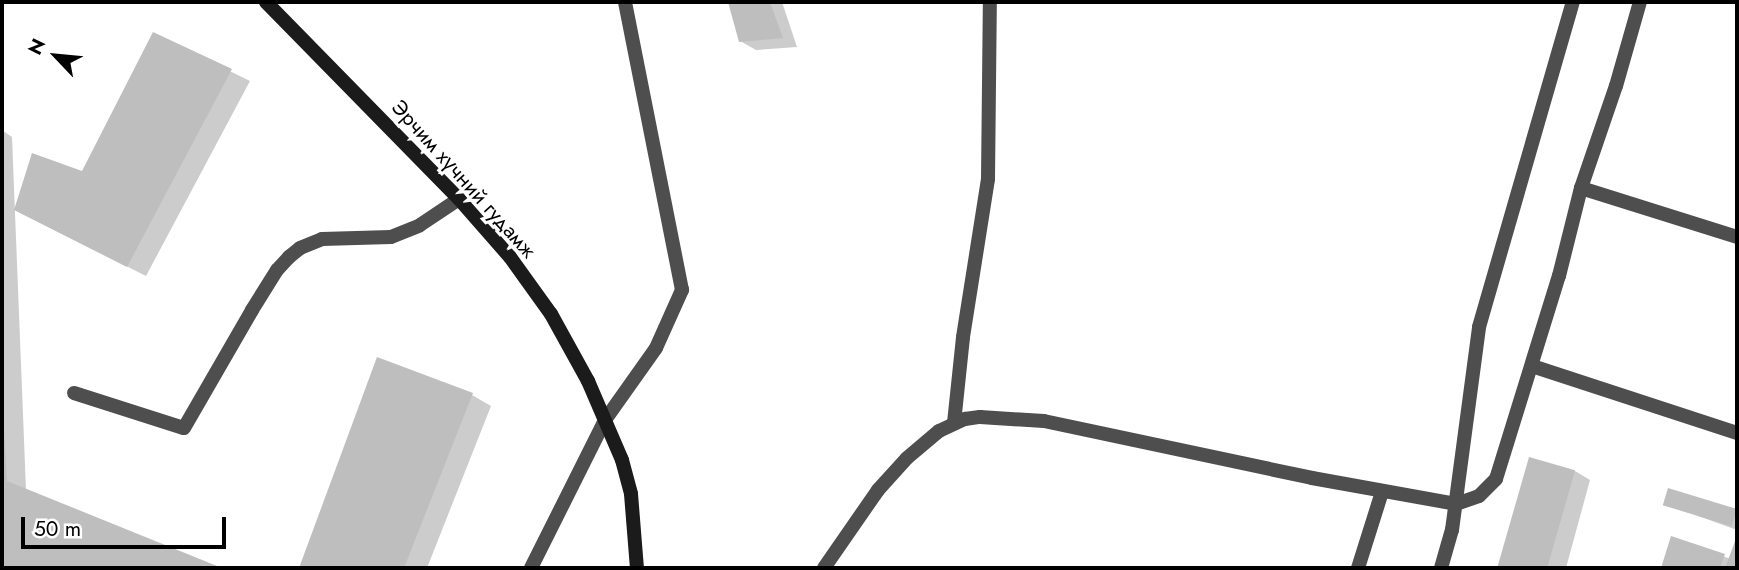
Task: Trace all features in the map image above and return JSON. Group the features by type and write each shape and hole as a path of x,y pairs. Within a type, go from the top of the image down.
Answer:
{"main road":[{"name":"Эрчим хүчний гудамж","path":"266,2 459,199 510,257 551,314 571,347 605,419 631,494 637,568"}],"street":[{"path":"531,568 605,419 656,348 682,290 625,2"},
{"path":"954,423 963,337 988,179 990,2"},
{"path":"1441,568 1456,504 1479,327 1573,2"},
{"path":"824,568 892,474 926,441 954,423 991,417 1044,421 1382,492 1456,504 1479,496 1496,479 1532,366 1581,188 1616,86 1640,2"},
{"path":"1581,188 1737,237"},
{"path":"74,393 184,428 252,310 277,270 289,257 300,248 322,239 391,237 420,225 459,199"},
{"path":"1532,366 1737,433"},
{"path":"1358,568 1382,492"}],"building":[{"path":"728,2 770,2 783,38 739,42"},
{"path":"153,32 232,69 127,267 14,210 32,153 82,171"},
{"path":"377,357 473,393 404,568 299,568"},
{"path":"2,395 7,481 222,568 2,568"},
{"path":"1529,457 1575,470 1547,568 1497,568"},
{"path":"1668,488 1737,509 1732,526 1663,505"},
{"path":"1671,536 1725,554 1720,568 1661,568"},
{"path":"1737,536 1737,568 1725,568"}]}
